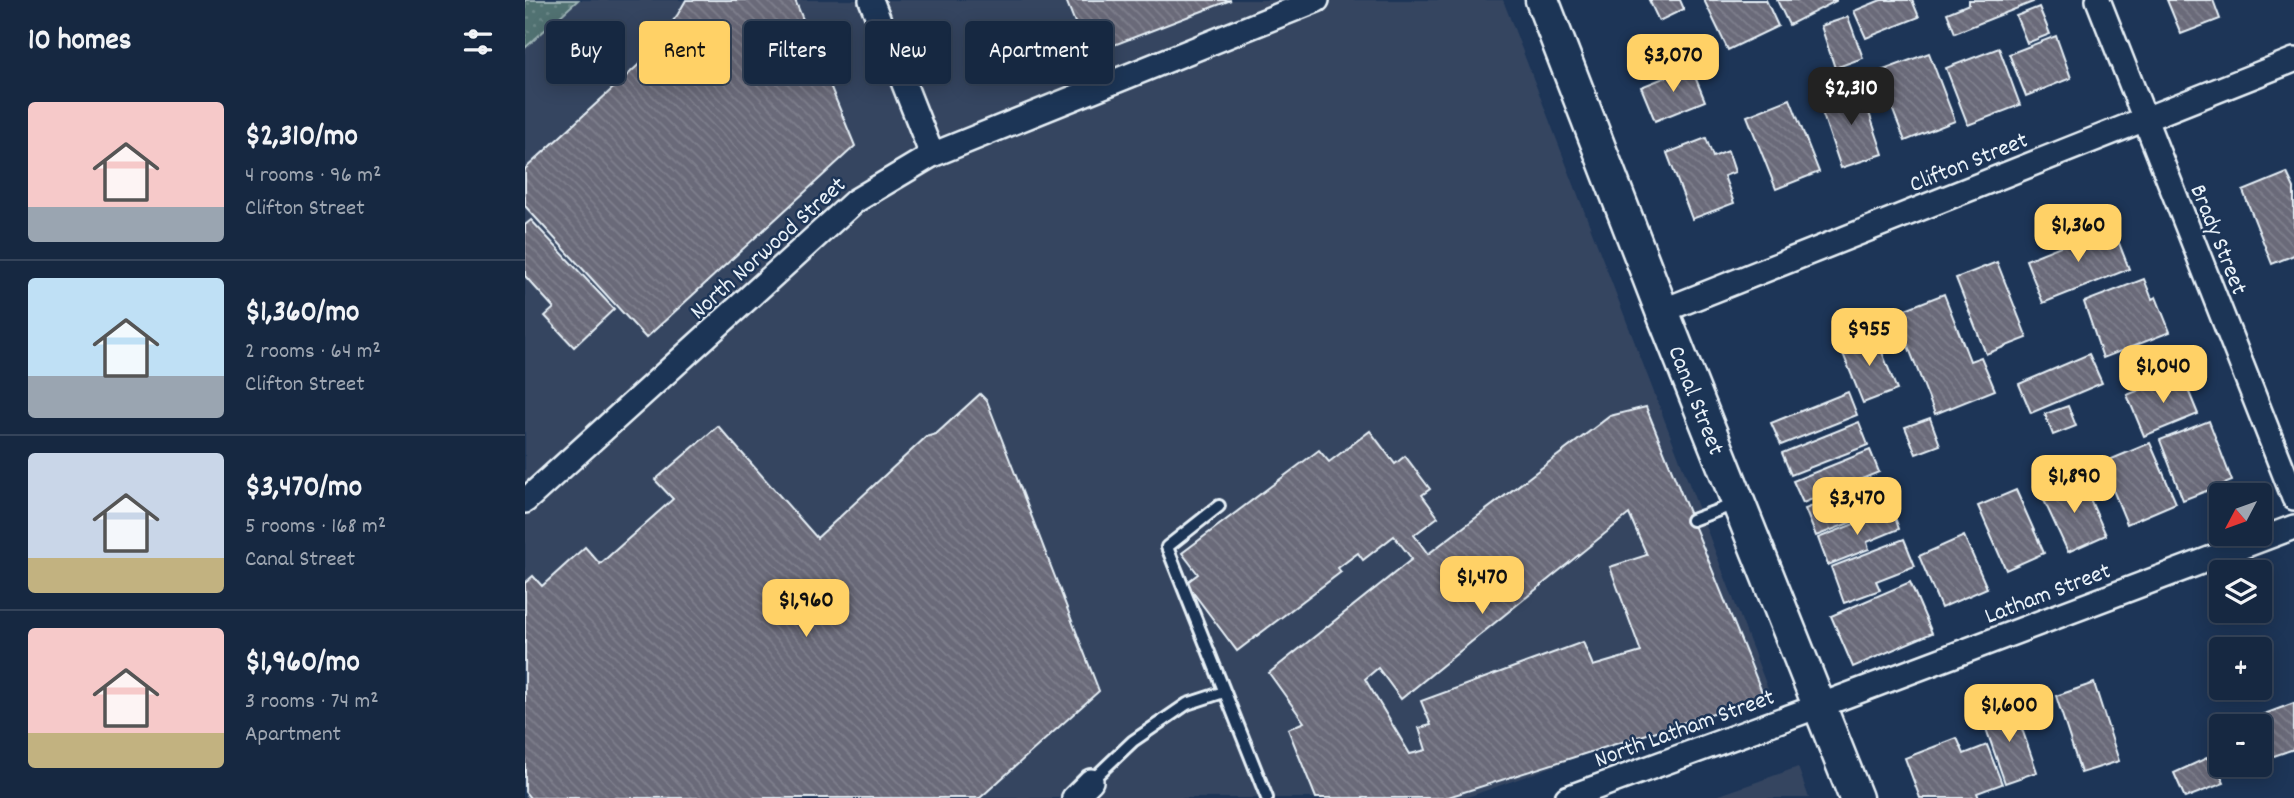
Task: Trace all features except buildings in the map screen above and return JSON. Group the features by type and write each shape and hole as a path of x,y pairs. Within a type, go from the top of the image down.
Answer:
{"street":[{"path":"871,0 932,155"},
{"name":"North Norwood Street","path":"525,501 855,201 932,155 1317,0"},
{"name":"Canal Street","path":"1542,0 1662,311 1856,798"},
{"name":"Brady Street","path":"2098,0 2294,498"},
{"name":"Clifton Street","path":"1662,311 2294,60"},
{"name":"Latham Street","path":"1819,706 2294,527"},
{"name":"North Latham Street","path":"1567,798 1819,706"},
{"path":"1074,798 1091,781"}],"lane":[{"path":"1692,520 1738,503"},
{"path":"1219,506 1167,547 1267,798"},
{"path":"1091,781 1133,741 1188,704 1224,692"}],"shaded area":[{"path":"525,0 1503,0 1768,689 1465,798 525,798"},
{"path":"1798,767 1809,798 1711,798 1751,784"}],"green space":[{"path":"525,0 578,0 555,21 546,21 546,29 525,48"}]}
